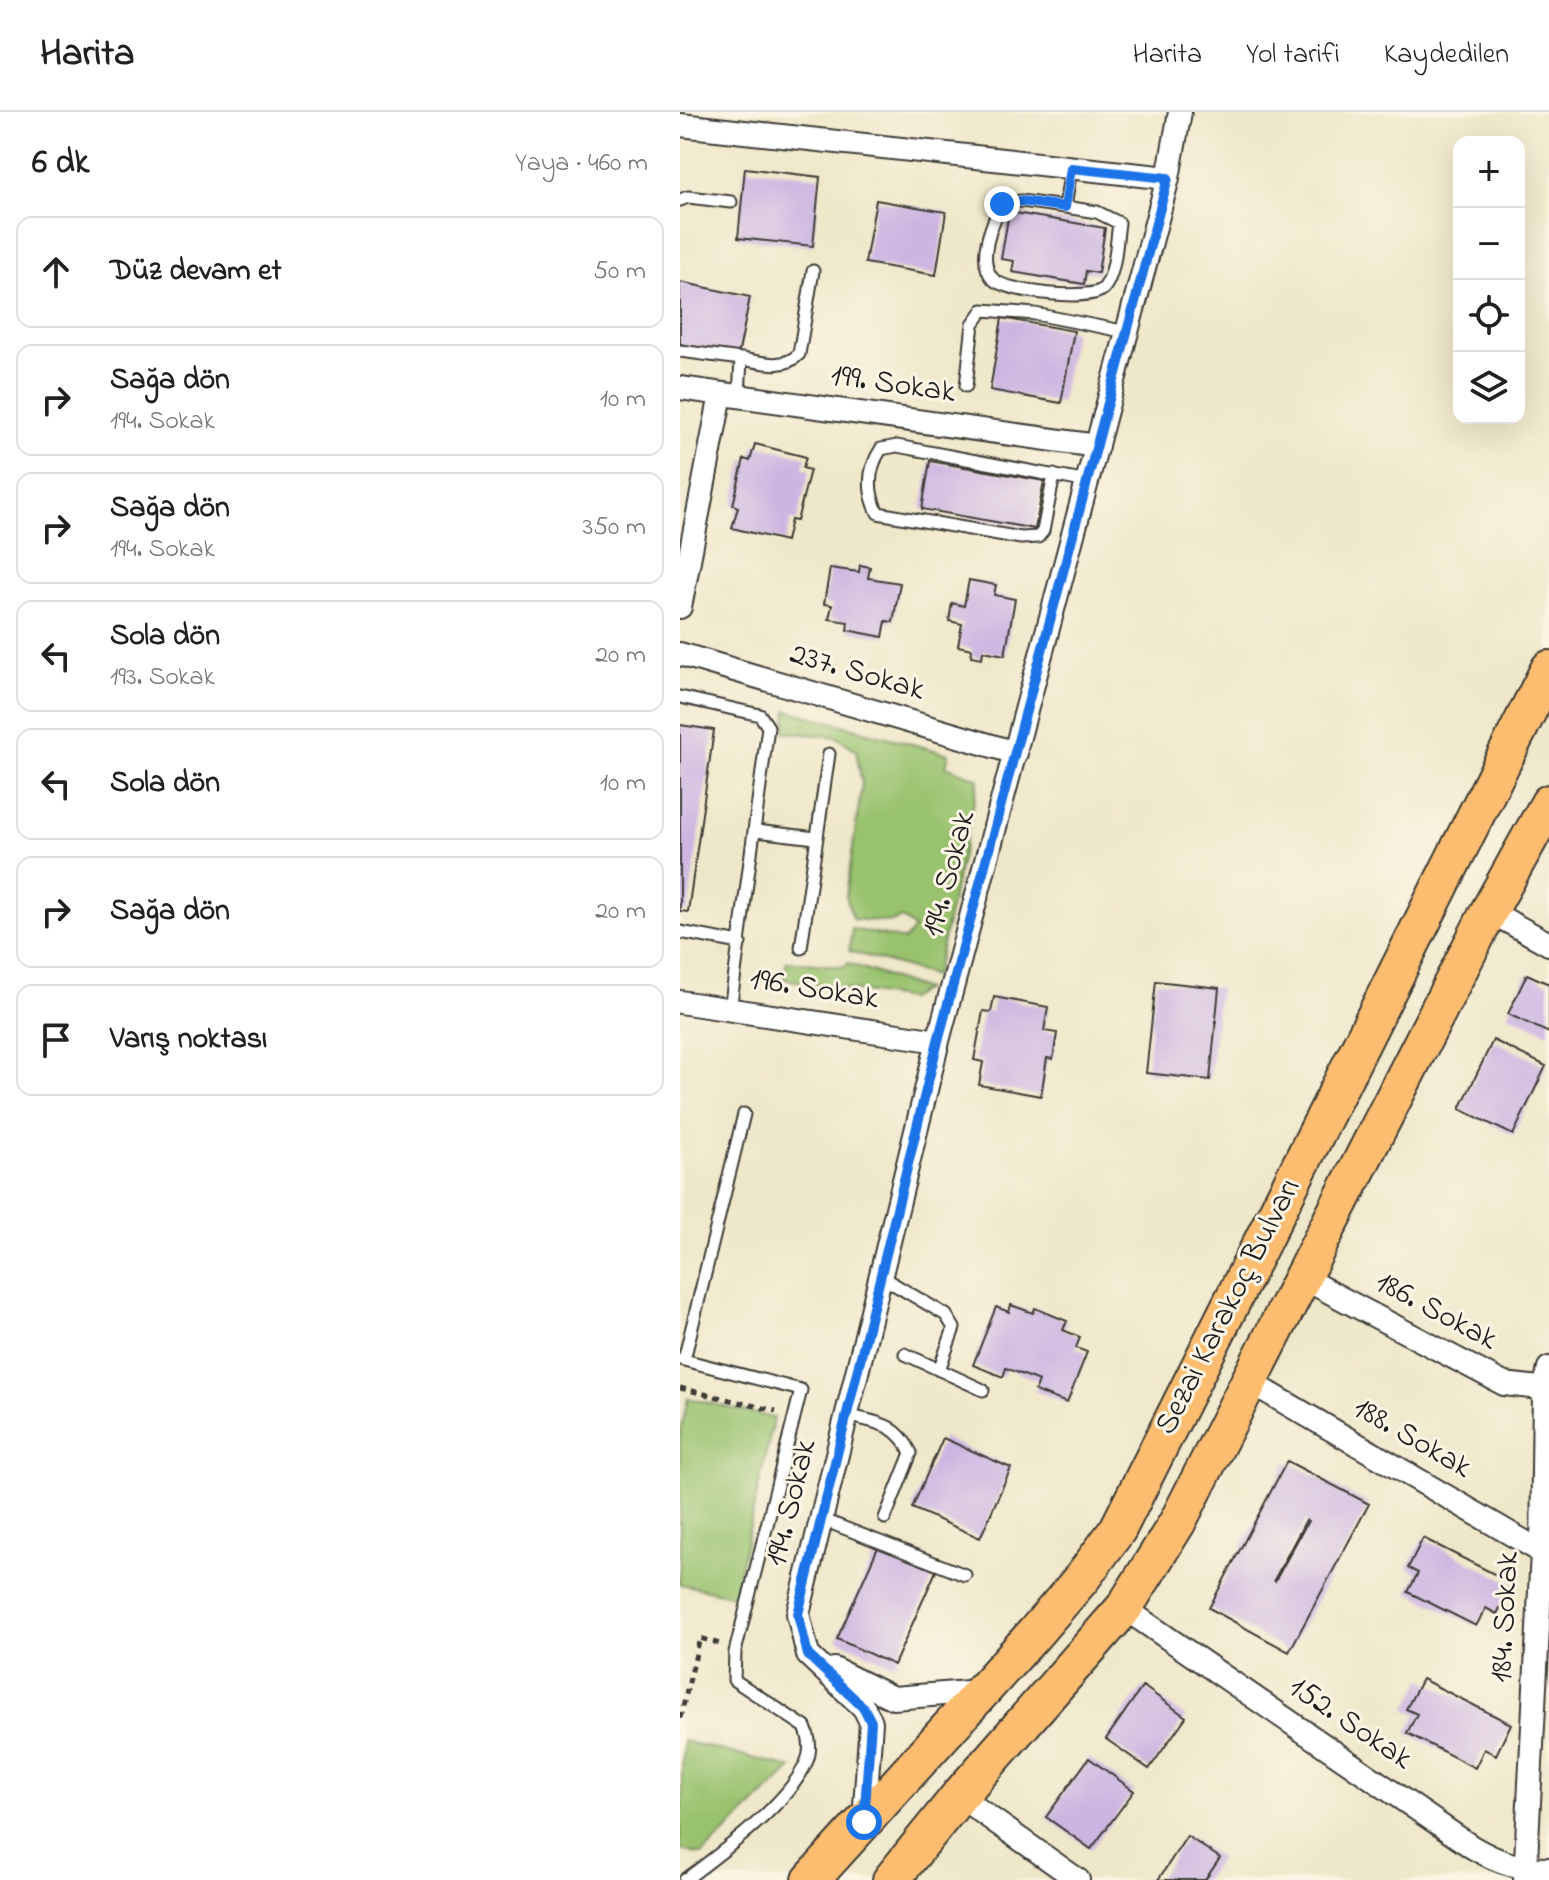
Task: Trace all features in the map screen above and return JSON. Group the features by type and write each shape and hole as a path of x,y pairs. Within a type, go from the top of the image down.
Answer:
{"main road":[{"name":"Sezai Karakoç Bulvarı","path":"811,1880 1082,1578 1118,1529 1549,669"},
{"path":"891,1880 959,1796 1124,1608 1177,1523 1489,911 1549,803"}],"street":[{"name":"194. Sokak","path":"808,1655 798,1614 938,1041 1168,178 1180,112"},
{"path":"680,125 1168,178"},
{"name":"199. Sokak","path":"680,388 1097,446"},
{"path":"680,607 730,395"},
{"name":"237. Sokak","path":"680,654 1016,753"},
{"path":"1489,911 1549,944"},
{"name":"196. Sokak","path":"680,1002 938,1041"},
{"name":"186. Sokak","path":"1303,1278 1504,1384 1547,1382"},
{"name":"188. Sokak","path":"1250,1382 1542,1552"},
{"name":"184. Sokak","path":"1524,1875 1542,1552 1547,1382"},
{"name":"152. Sokak","path":"1124,1608 1472,1847 1524,1875 1549,1869"},
{"path":"808,1655 893,1698 981,1691"},
{"path":"808,1655 864,1708 871,1722 864,1822"},
{"path":"959,1796 1078,1880"}],"lane":[{"path":"1065,207 1071,168"},
{"path":"680,200 688,197 731,202"},
{"path":"1021,201 1065,207 1097,212 1119,223 1108,282 1102,291 1091,297 1002,286 992,278 985,264 991,224 1002,204 1021,201"},
{"path":"680,351 773,364 791,362 799,354 813,271"},
{"path":"966,386 973,324 983,310 1035,314 1127,332"},
{"path":"730,395 741,359"},
{"path":"1054,475 1043,531 1038,537 1021,538 898,519 878,513 870,496 872,463 881,449 897,446 1054,475 1088,482"},
{"path":"680,697 760,715 768,727 730,1010"},
{"path":"801,948 829,754"},
{"path":"756,831 816,838"},
{"path":"680,932 740,943"},
{"path":"685,1880 741,1837 785,1791 806,1765 810,1740 805,1727 734,1680 735,1652 801,1390 682,1359 744,1114"},
{"path":"880,1276 946,1315 954,1328 939,1370"},
{"path":"905,1354 983,1390"},
{"path":"846,1415 887,1425 902,1435 911,1453 885,1518"},
{"path":"821,1519 965,1575"}],"path":[{"path":"680,1388 781,1412"},
{"path":"680,1718 700,1638 725,1645"}],"green space":[{"path":"787,710 949,754 946,766 979,779 935,976 849,951 852,929 905,940 914,928 902,918 890,922 853,919 846,896 862,784 856,750 837,737 785,732"},
{"path":"787,961 844,967 848,963 925,990 908,999 783,979"},
{"path":"688,1398 774,1418 734,1596 680,1584 680,1435"},
{"path":"683,1741 792,1768 702,1855 680,1850"}],"building":[{"path":"745,168 820,177 813,246 738,238"},
{"path":"876,200 946,212 936,275 865,263"},
{"path":"1009,212 1105,228 1098,273 1086,271 1084,284 1012,272 1014,261 1001,259"},
{"path":"680,282 750,297 738,356 680,344"},
{"path":"1002,318 1074,331 1061,403 990,390"},
{"path":"755,444 806,457 803,468 810,470 797,521 791,520 786,541 732,528 738,507 733,505 744,459 750,461"},
{"path":"930,461 1044,481 1035,529 922,509"},
{"path":"860,565 870,567 868,578 900,583 893,622 886,621 883,637 847,630 848,622 829,619 832,605 824,604 830,568 859,572"},
{"path":"969,580 996,585 994,595 1015,599 1005,655 983,651 982,658 971,656 972,649 958,646 962,624 949,621 952,603 964,606"},
{"path":"680,725 714,730 688,912 680,911"},
{"path":"1527,974 1549,984 1549,1033 1508,1014"},
{"path":"1156,981 1219,988 1210,1080 1146,1073"},
{"path":"994,997 1048,1007 1044,1031 1057,1033 1053,1059 1047,1058 1041,1096 979,1085 983,1062 974,1060 983,1011 991,1012"},
{"path":"1493,1040 1546,1066 1513,1135 1460,1109"},
{"path":"1011,1305 1033,1313 1035,1308 1067,1321 1063,1330 1080,1337 1076,1348 1087,1352 1067,1403 1035,1391 1039,1381 1006,1368 1003,1377 973,1365 996,1307 1009,1312"},
{"path":"943,1438 1011,1468 980,1538 912,1508"},
{"path":"1287,1461 1369,1504 1289,1652 1209,1608","holes":["1306,1520 1308,1521 1275,1581"]},
{"path":"1423,1538 1512,1583 1497,1614 1486,1608 1476,1626 1408,1592 1418,1573 1408,1568"},
{"path":"879,1545 936,1571 894,1665 837,1639"},
{"path":"1422,1679 1511,1724 1496,1755 1484,1749 1475,1768 1407,1733 1417,1714 1406,1709"},
{"path":"1143,1686 1186,1717 1149,1769 1106,1739"},
{"path":"1089,1758 1134,1791 1091,1849 1046,1817"},
{"path":"1187,1836 1220,1858 1205,1880 1158,1880"}],"route":[{"path":"864,1822 871,1722 864,1708 808,1655 798,1614 938,1041 1168,178 1071,168 1065,207 1021,201 1002,204"}]}
